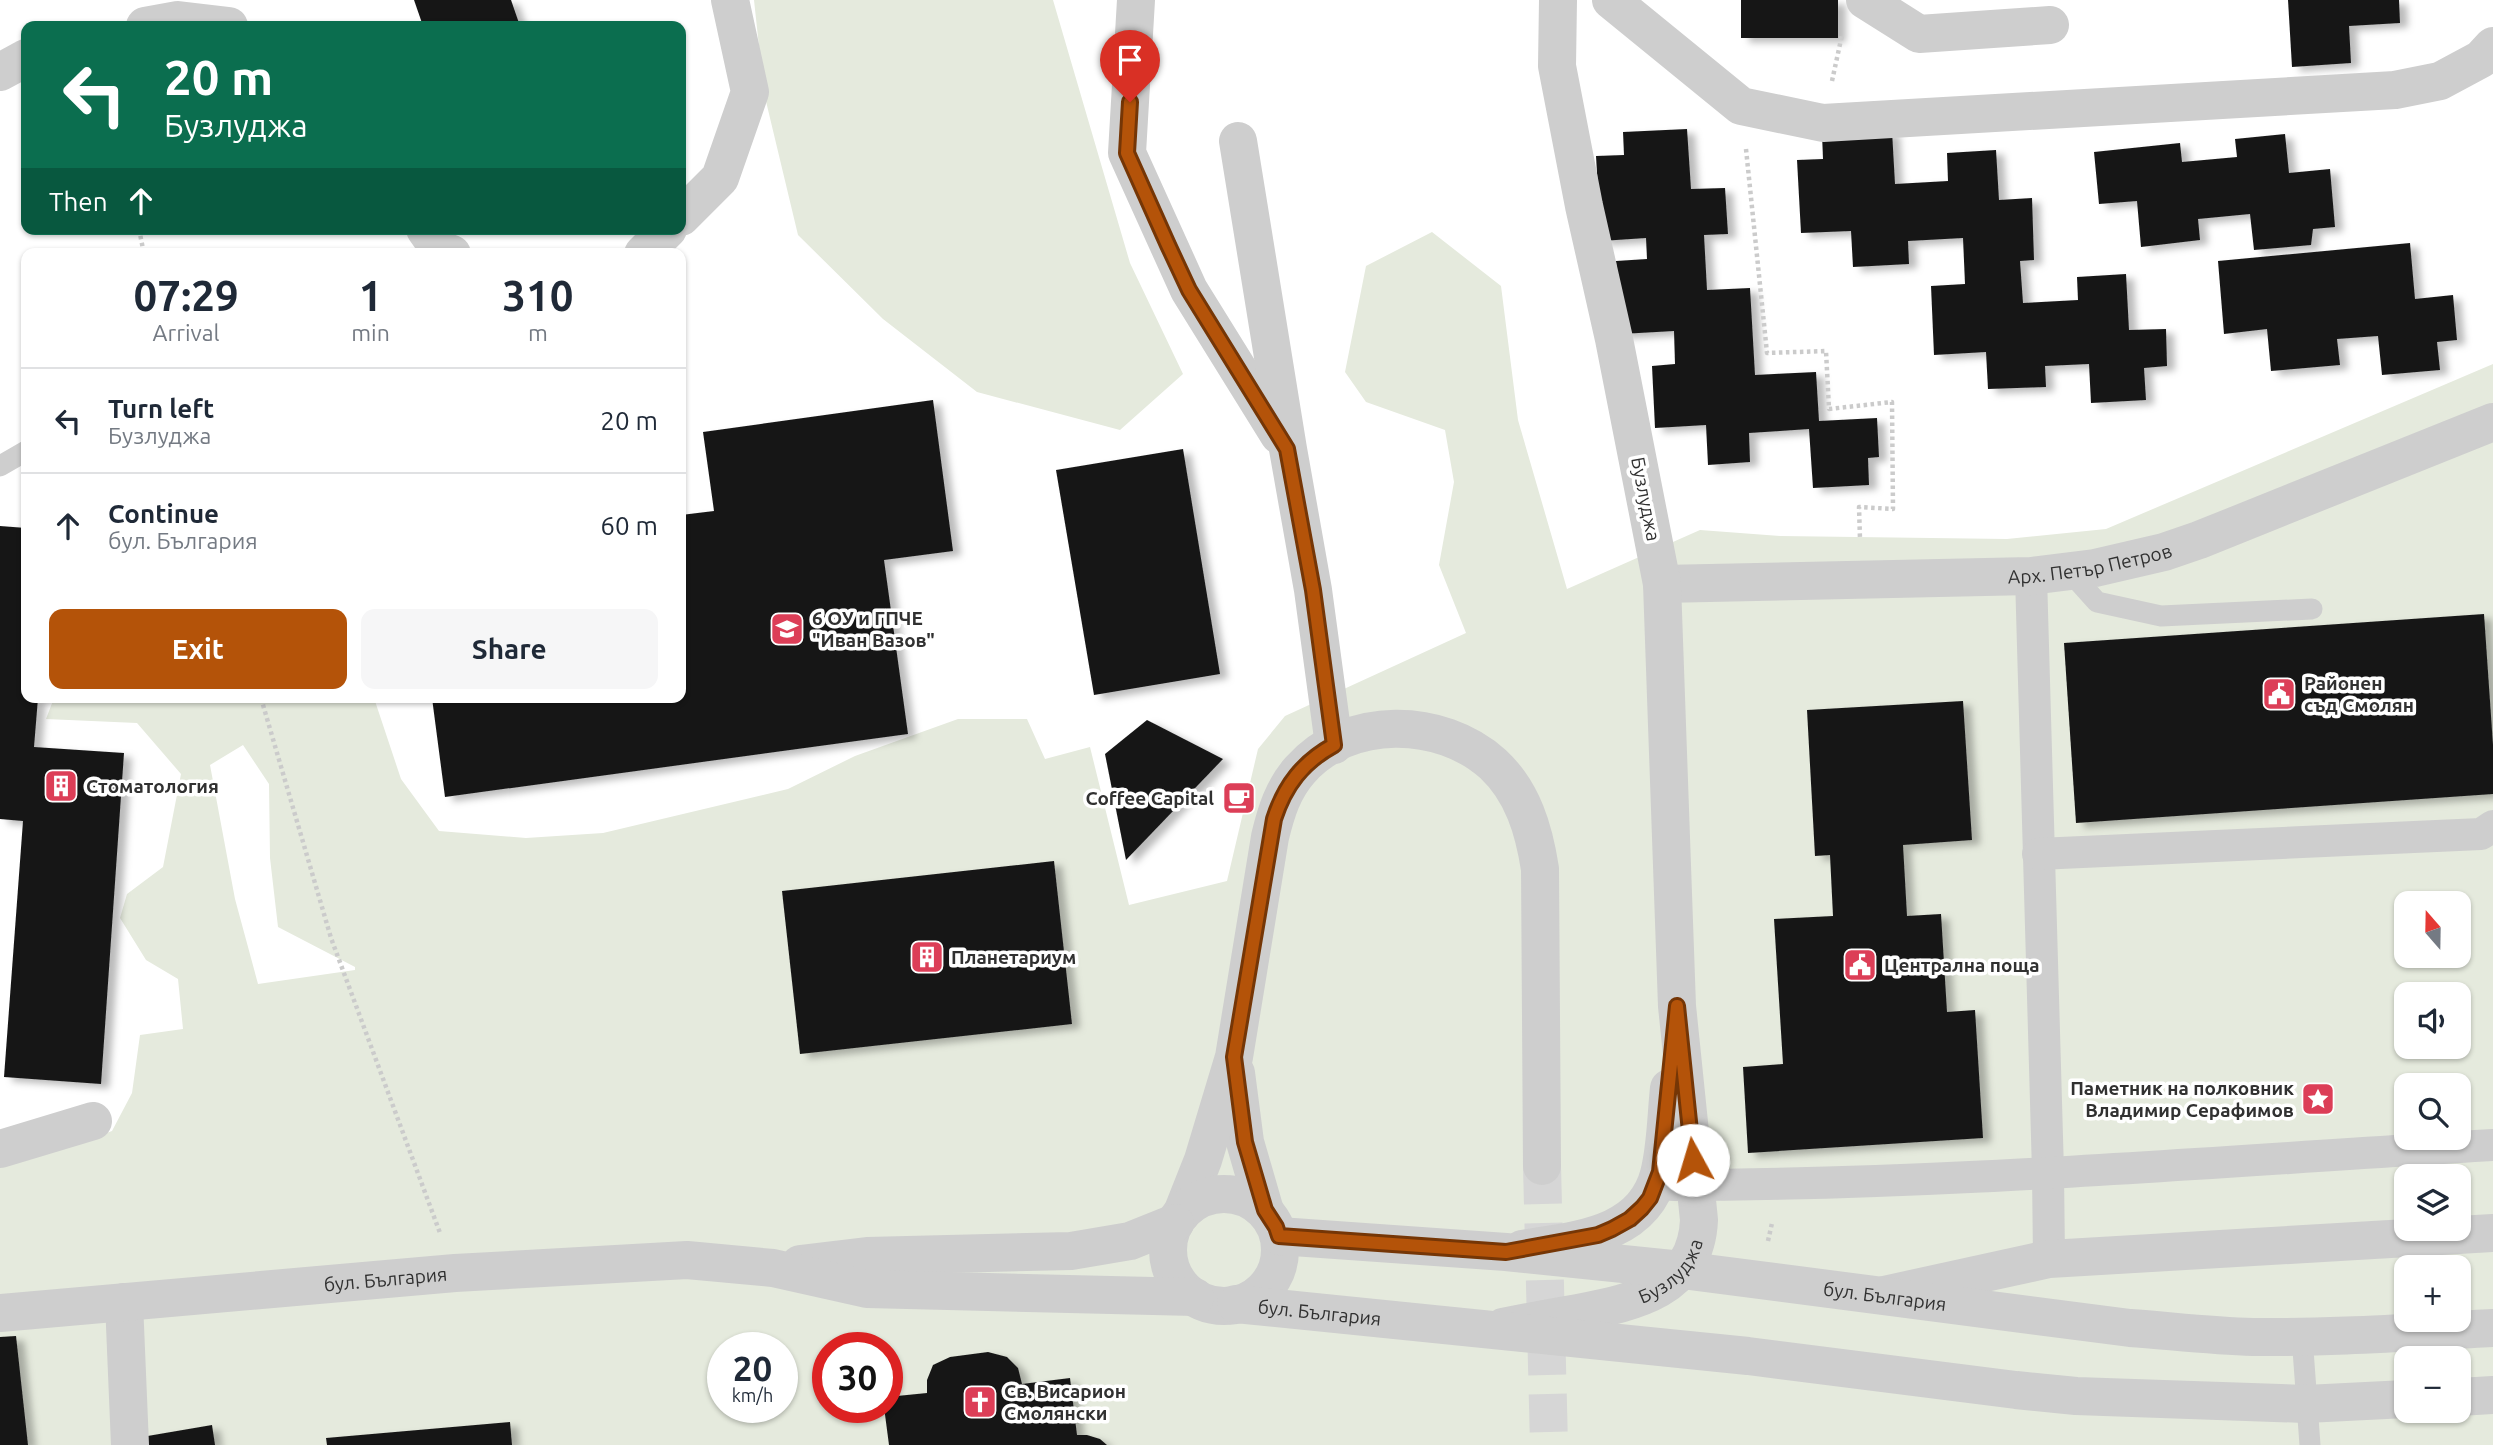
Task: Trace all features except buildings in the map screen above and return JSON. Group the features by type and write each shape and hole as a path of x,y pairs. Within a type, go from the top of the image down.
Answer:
{"street":[{"path":"686,212 720,178 750,92 730,0"},
{"path":"1136,0 1127,153 1189,290 1287,449"},
{"name":"Бузлуджа","path":"1491,1329 1624,1304 1660,1288 1682,1270 1695,1247 1698,1234 1677,1006 1662,584 1557,66 1558,0"},
{"path":"1611,0 1741,106 1823,123 2395,90 2440,81 2480,59 2493,46"},
{"path":"1855,12 1919,34 2050,25"},
{"path":"0,72 21,61"},
{"path":"1238,141 1287,449 1313,590 1334,745"},
{"path":"649,248 662,235"},
{"name":"Арх. Петър Петров","path":"1662,584 2031,576 2070,572 2164,552 2199,540 2493,422"},
{"path":"2031,576 2049,1172 2049,1259"},
{"path":"1234,1057 1245,1142 1272,1223 1279,1262 1275,1273 1259,1294 1236,1304 1215,1305 1195,1297 1178,1281 1172,1270 1168,1246 1203,1160 1234,1057 1270,837 1277,811 1288,786 1301,769 1316,755 1355,735 1378,729 1427,730 1451,738 1493,764 1522,804 1531,823 1540,869 1542,1166"},
{"path":"2038,854 2481,834 2493,825"},
{"name":"Бузлуджа","path":"1506,1252 1598,1235 1630,1219 1650,1198 1660,1172 1677,1006"},
{"path":"0,1149 93,1121"},
{"path":"1656,1185 1780,1185 2493,1145"},
{"path":"1178,1218 1202,1198 1227,1194 1248,1199 1272,1223"},
{"name":"бул. България","path":"773,1268 867,1256 1071,1251 1130,1241 1178,1218"},
{"name":"бул. България","path":"1272,1223 1506,1252 1682,1270 2130,1328 2252,1337 2493,1328"},
{"path":"1884,1295 2049,1259 2493,1233"},
{"name":"бул. България","path":"0,1313 455,1273 687,1260 773,1268 867,1289 1195,1297"},
{"path":"124,1302 130,1445"},
{"name":"бул. България","path":"1236,1304 1748,1356 2077,1396 2306,1405 2394,1400"},
{"path":"2471,1396 2493,1395"}],"lane":[{"path":"0,466 21,454"},
{"path":"2070,572 2097,602 2161,616 2312,609"},
{"path":"2302,1336 2310,1445"}],"path":[{"path":"1823,123 1855,12"},
{"path":"1741,106 1768,353 1826,351 1829,409 1892,402 1894,509 1859,507 1861,578"},
{"path":"262,703 331,938 455,1273"}],"shaded area":[{"path":"754,0 1053,0 1130,263 1183,374 1120,430 977,392 883,319 798,235 764,93"},
{"path":"1432,232 1501,286 1518,420 1567,589 1700,530 1780,536 2007,539 2106,529 2493,364 2493,1445 0,1445 0,1160 72,1145 112,1131 132,1093 140,1035 183,1029 178,979 146,960 120,918 127,894 163,867 181,774 137,723 46,719 52,703 376,703 401,779 439,831 526,838 603,833 788,789 855,756 958,719 1027,719 1045,759 1090,747 1129,905 1227,881 1258,749 1285,716 1466,633 1439,565 1454,482 1445,430 1366,402 1345,372 1366,266","holes":["243,745 269,784 270,858 278,927 355,967 355,970 258,984 235,899 210,765"]}],"tunnel":[{"path":"1542,1166 1549,1445"}],"place":[{"name":"6 ОУ и ГПЧЕ \"Иван Вазов\"","path":"787,629"},
{"name":"Районен съд Смолян","path":"2279,694"},
{"name":"Стоматология","path":"61,786"},
{"name":"Coffee Capital","path":"1239,798"},
{"name":"Планетариум","path":"927,957"},
{"name":"Централна поща","path":"1860,965"},
{"name":"Паметник на полковник Владимир Серафимов","path":"2318,1099"},
{"name":"Св. Висарион Смолянски","path":"980,1402"}],"route":[{"path":"1130,102 1127,153 1168,245 1189,290 1287,449 1313,590 1334,745 1316,755 1301,769 1279,803 1270,837 1234,1057 1245,1142 1265,1210 1279,1236 1506,1252 1598,1235 1612,1229 1630,1219 1642,1208 1650,1198 1660,1172 1677,1006 1693,1160"}]}
